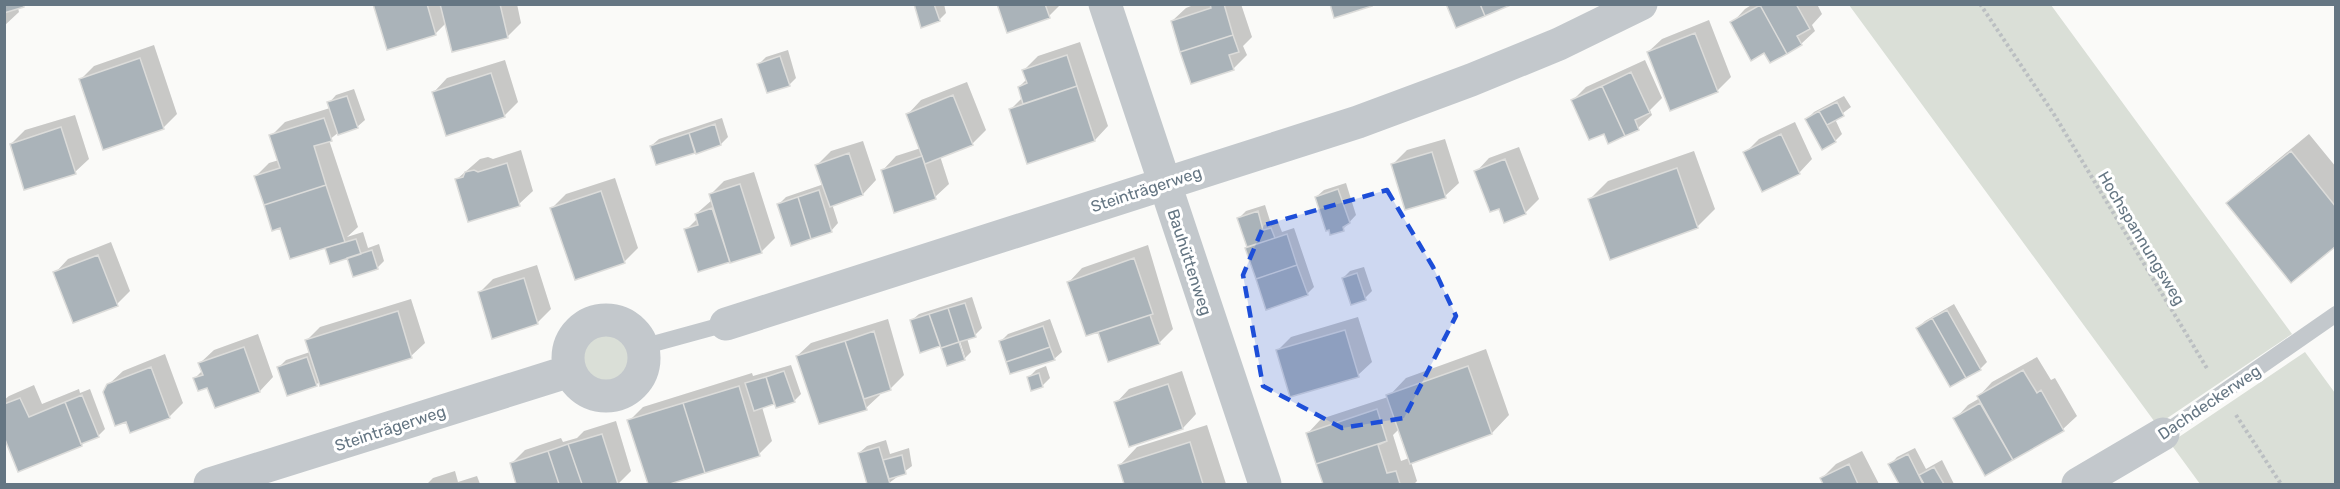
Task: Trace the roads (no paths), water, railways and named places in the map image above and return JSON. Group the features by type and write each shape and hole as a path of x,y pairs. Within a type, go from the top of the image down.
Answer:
{"street":[{"name":"Bauhüttenweg","path":"1105,4 1265,484"},
{"name":"Steinträgerweg","path":"726,324 1358,122 1472,80 1559,44 1641,4"},
{"path":"612,321 628,327 637,336 642,347 644,360 641,373 625,392 612,396 599,396 576,383 570,371 568,360 570,347 583,328 594,322 612,321"},
{"name":"Steinträgerweg","path":"210,484 570,371"},
{"name":"Dachdeckerweg","path":"2078,484 2163,434"}],"lane":[{"name":"Dachdeckerweg","path":"2163,434 2336,314"},
{"name":"Steinträgerweg","path":"642,347 726,324"}]}
